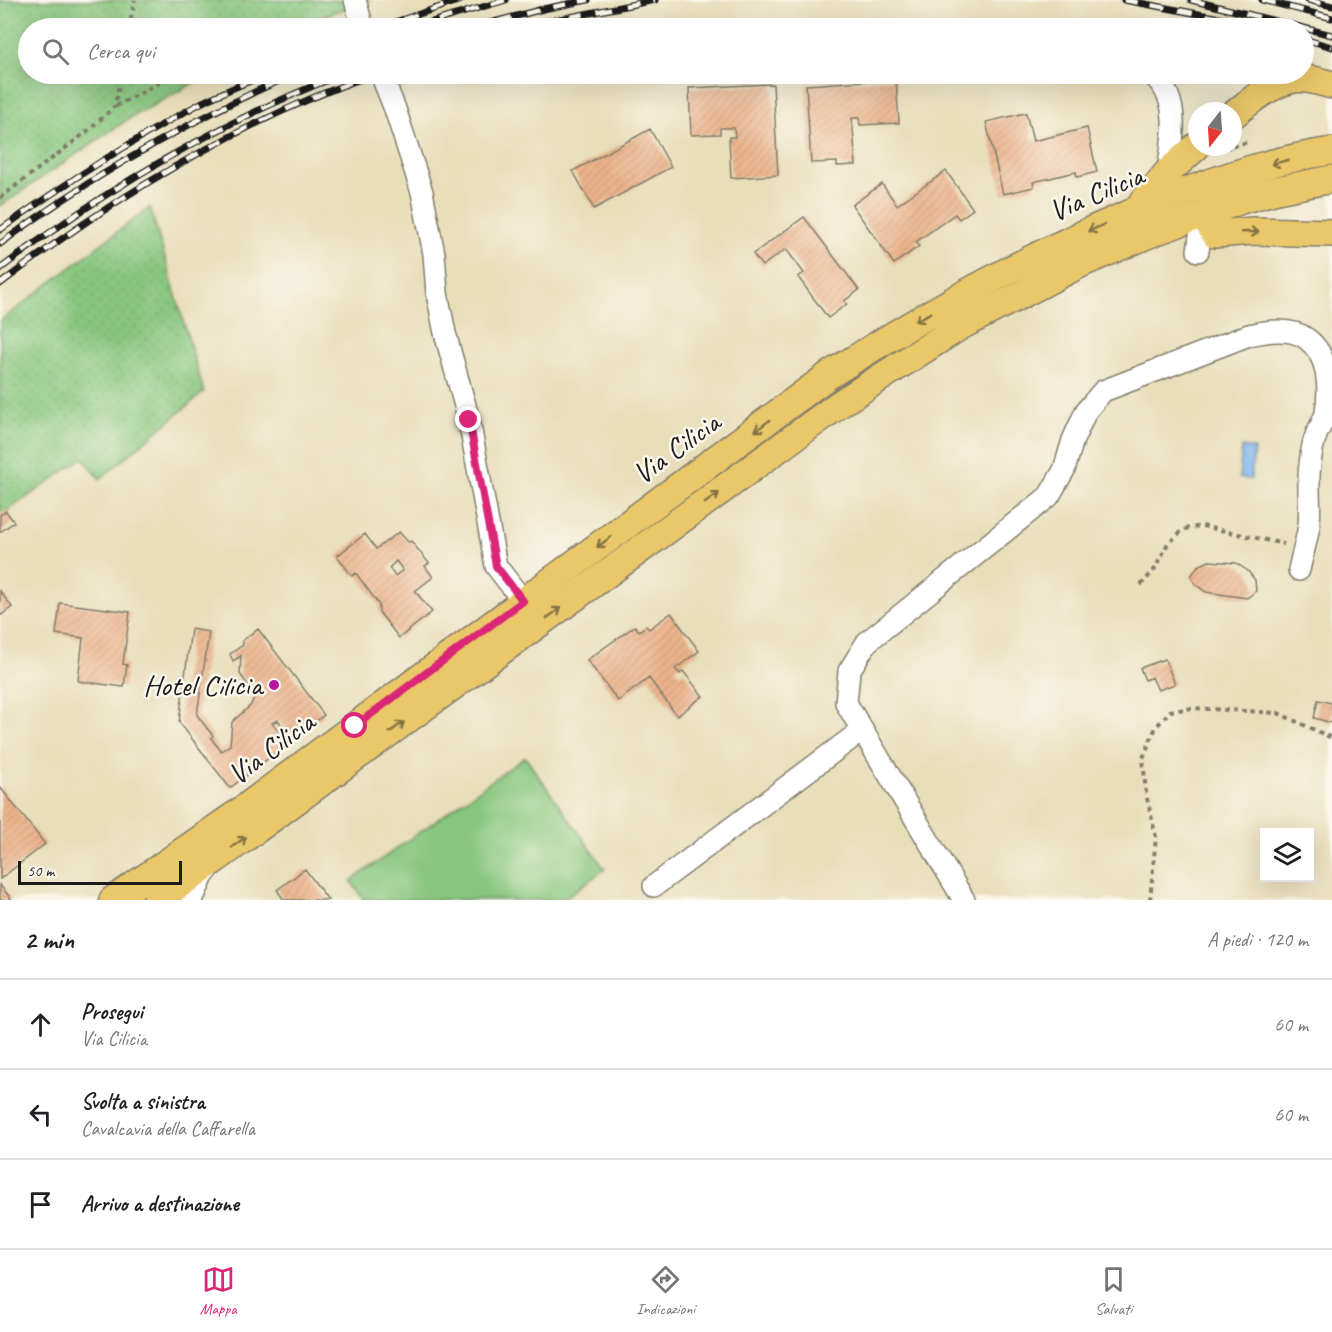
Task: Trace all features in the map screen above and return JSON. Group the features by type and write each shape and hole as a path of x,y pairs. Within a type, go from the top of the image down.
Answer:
{"main road":[{"path":"1314,81 1332,85"},
{"path":"1242,109 1281,84"},
{"name":"Via Cilicia","path":"113,900 238,813 829,375 946,303 1063,243 1137,210 1229,176 1287,160 1332,151"},
{"path":"1137,210 1168,172 1188,154"},
{"name":"Via Cilicia","path":"157,900 841,403 932,343 1080,264 1149,234 1241,200 1332,179"},
{"path":"1203,214 1215,234 1253,231 1332,233"}],"street":[{"path":"385,84 422,192 434,254 437,293 445,333 469,420 496,566 523,601"},
{"path":"1161,84 1173,108 1174,129 1168,172"},
{"path":"1198,252 1203,214"},
{"path":"964,900 846,703 849,671 867,642 1049,496 1064,470 1073,440 1086,411 1103,391 1249,335 1268,330 1307,338 1318,352 1327,374 1328,393 1326,415 1316,436 1310,464 1309,523 1299,570"},
{"path":"654,886 861,731"},
{"path":"192,900 203,876 216,859"}],"path":[{"path":"131,18 135,0"},
{"path":"115,106 119,84"},
{"path":"0,198 89,130 115,106 157,84"},
{"path":"1141,585 1155,569 1167,545 1184,529 1202,526 1304,548"},
{"path":"1150,900 1156,837 1146,794 1143,758 1156,727 1170,711 1194,708 1278,713 1332,738"}],"green space":[{"path":"0,0 371,0 318,18 18,18 18,84 192,84 130,118 0,206"},
{"path":"150,207 204,392 100,479 83,458 0,516 0,321"},
{"path":"525,757 605,869 562,900 364,900 351,881"}],"water":[{"path":"1242,447 1254,449 1251,479 1239,478"}],"building":[{"path":"773,84 778,175 731,178 729,137 735,137 734,128 720,128 720,134 691,135 689,88"},
{"path":"896,84 899,123 860,125 859,118 852,118 856,165 837,166 837,162 811,163 806,85"},
{"path":"1026,113 1033,141 1087,128 1097,172 1077,177 1076,172 1033,182 1034,187 1003,194 986,122"},
{"path":"650,129 671,167 594,209 573,171"},
{"path":"946,171 973,209 959,219 955,214 916,242 919,246 894,264 852,205 882,184 897,205"},
{"path":"804,217 859,290 844,301 847,304 828,318 798,277 804,273 786,249 762,266 753,254"},
{"path":"6,511 14,522 0,532 0,515"},
{"path":"399,532 408,542 411,541 429,563 425,566 433,577 415,591 432,612 399,638 379,612 379,605 356,573 352,576 337,556 365,534 376,549","holes":["396,561 403,570 395,576 389,568"]},
{"path":"1209,561 1236,563 1248,571 1255,580 1256,591 1247,598 1206,592 1195,584 1191,576 1198,566"},
{"path":"0,591 12,607 0,616"},
{"path":"60,603 130,612 123,664 127,665 124,687 78,681 83,638 56,634"},
{"path":"671,613 699,651 675,669 680,674 683,671 703,696 677,716 649,678 618,701 587,660 635,626 639,631 646,626 649,629"},
{"path":"191,629 209,632 197,715 221,751 230,745 232,722 251,705 255,695 240,674 241,656 233,661 230,654 243,645 242,641 258,629 324,715 292,739 278,720 272,723 288,743 230,788 179,722"},
{"path":"1165,659 1175,684 1158,690 1152,677 1145,680 1140,668"},
{"path":"1318,700 1332,703 1332,723 1314,718"},
{"path":"0,787 45,844 0,879"},
{"path":"305,869 328,900 284,900 277,890"},
{"path":"0,885 12,900 0,900"}],"railway":[{"path":"407,18 461,0"},
{"path":"445,18 506,0"},
{"path":"509,18 588,0"},
{"path":"565,18 655,0"},
{"path":"1124,0 1220,18"},
{"path":"1191,0 1264,18"},
{"path":"1262,0 1332,18"},
{"path":"1308,0 1332,6"},
{"path":"1314,31 1332,35"},
{"path":"1314,42 1332,47"},
{"path":"0,230 122,148 207,100 243,84"},
{"path":"0,244 106,172 179,130 272,84"},
{"path":"0,269 80,212 165,160 253,113 319,84"},
{"path":"0,284 87,221 179,164 274,115 348,84"}],"place":[{"name":"Hotel Cilicia","path":"274,685"}],"route":[{"path":"355,726 523,601 496,566 469,420"}]}
